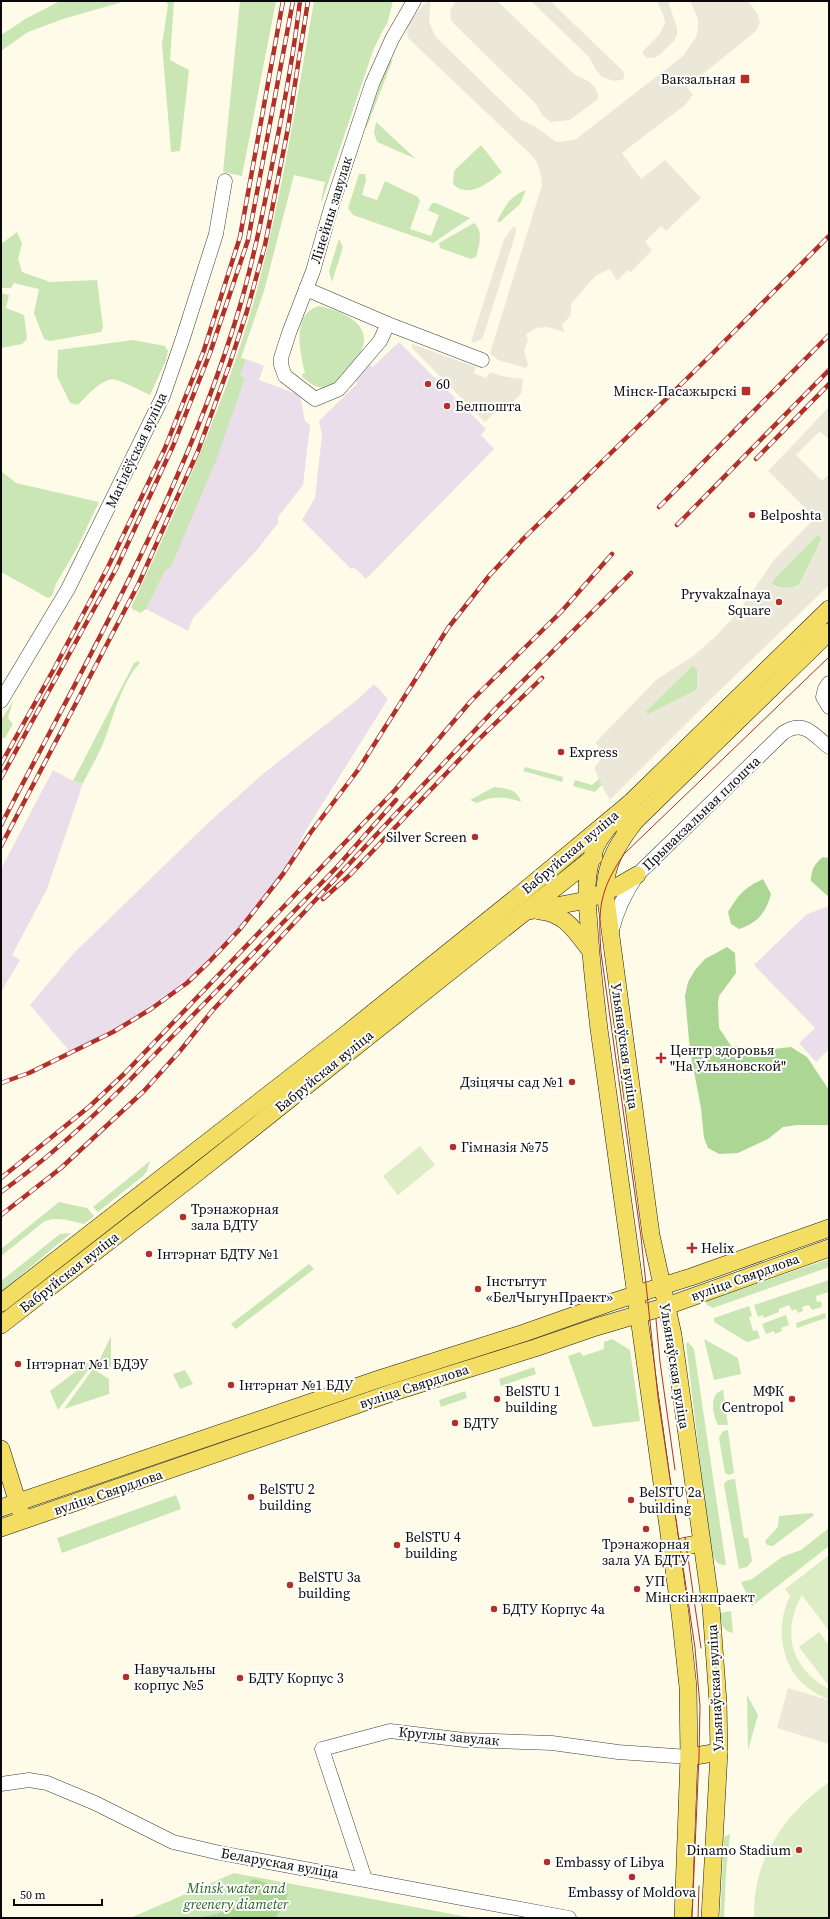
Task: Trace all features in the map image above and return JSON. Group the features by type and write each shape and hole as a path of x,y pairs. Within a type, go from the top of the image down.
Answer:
{"main road":[{"name":"Бабруйская вуліца","path":"1,1325 181,1185 591,860 596,846 605,831 630,803 829,609"},
{"name":"Бабруйская вуліца","path":"633,824 829,632"},
{"name":"Бабруйская вуліца","path":"1,1303 345,1035 517,897 630,803"},
{"path":"591,860 633,824"},
{"name":"Ульянаўская вуліца","path":"633,824 613,853 608,870 605,892 651,1235 673,1335 711,1607 718,1702 719,1752 710,1918"},
{"name":"Ульянаўская вуліца","path":"591,860 588,871 587,900 590,950 599,1029 671,1549 688,1687 690,1757 681,1915"},
{"path":"527,911 587,900 637,875"},
{"path":"527,911 546,912 563,918 590,950"},
{"path":"599,1029 612,1031 625,1040"},
{"name":"вуліца Свярдлова","path":"1,1508 378,1379 524,1333 612,1302 662,1287 829,1228"},
{"name":"вуліца Свярдлова","path":"1,1528 391,1393 667,1306 829,1248"},
{"path":"1,1449 24,1520"},
{"path":"671,1549 701,1543"},
{"path":"690,1757 719,1752"}],"street":[{"name":"Лінейны завулак","path":"388,324 380,341 339,389 315,399 285,376 281,365 281,358 306,289 372,84 386,51 410,7 420,1"},
{"name":"Магілёўская вуліца","path":"1,701 68,589 162,396 183,338 216,234 225,180"},
{"path":"306,289 388,324 482,360"},
{"path":"829,683 825,689 823,697 829,707"},
{"name":"Прывакзальная плошча","path":"611,936 617,911 624,894 637,875 783,732 792,727 802,727 824,743"},
{"name":"Круглы завулак","path":"365,1878 322,1749 390,1731 464,1740 552,1744 618,1752 690,1757"},
{"name":"Беларуская вуліца","path":"1,1784 29,1780 47,1783 95,1803 173,1842 220,1853 365,1878 569,1918"}],"shaded area":[{"path":"427,1 431,1 429,21 435,36 520,119 536,127 555,141 561,142 576,139 683,56 696,37 698,28 698,19 690,1 748,1 757,13 760,22 756,31 687,87 693,95 685,105 622,153 641,179 665,160 701,198 666,231 661,226 645,242 652,250 631,272 628,270 617,281 610,269 597,275 571,304 571,315 562,325 564,332 547,327 536,328 526,334 528,339 524,351 528,364 526,368 498,360 490,353 542,185 541,176 537,162 530,154 408,38 407,29 413,17"},
{"path":"456,1 497,1 574,74 590,82 596,89 598,99 570,120 551,122 542,115 536,104 451,20 450,11"},
{"path":"531,1 550,1 622,70 624,73 624,78 622,80 614,81 602,77 596,70 589,57"},
{"path":"657,1 668,1 677,28 677,35 674,41 659,55 654,58 647,58 643,54 643,51 659,35 665,23"},
{"path":"513,227 516,227 516,233 484,334 482,339 473,343 471,342 504,239"},
{"path":"399,342 486,429 481,435 494,449 366,579 354,567 351,569 302,520 315,498 322,435 319,421 357,384 355,379 368,365 373,367"},
{"path":"412,344 476,367 474,373 486,378 490,372 501,376 523,379 521,394 505,410 501,406 485,422 412,348"},
{"path":"246,359 264,366 259,380 300,395 305,421 310,425 303,485 278,517 278,523 257,550 193,618 188,631 146,609 166,568 170,569 245,378 239,376"},
{"name":"Pryvakzaĺnaya Square","path":"829,407 829,440 820,431 796,455 822,481 829,474 829,585 711,699 610,800 594,768 600,760 597,749 599,746 595,743 657,679 692,657 716,636 739,611 774,560 815,518 768,471","holes":["817,535 821,537 821,540 799,585 796,587 777,588 774,586 772,583 774,579","693,665 697,669 697,688 695,691 647,715 646,711"]},
{"path":"374,684 388,699 306,830 283,874 240,929 187,983 151,1009 113,1032 70,1052 30,1005 73,954 208,823 264,773 357,700"},
{"path":"53,770 73,781 83,783 47,889 12,955 20,960 1,992 1,869"},
{"path":"829,906 829,1049 816,1062 799,1043 815,1028 754,965 807,914"},
{"path":"788,1688 829,1700 829,1744 777,1728"}],"green space":[{"path":"60,1 126,1 63,19 28,32 1,51 1,35 27,18"},
{"path":"166,1 174,1 170,60 189,70 180,151 171,152 162,44 168,5"},
{"path":"240,1 276,1 242,176 223,172"},
{"path":"314,1 393,1 388,21 374,48 322,201 325,182 294,175 264,291 241,358 246,359 240,376 245,378 215,463 170,569 166,569 146,609 140,613 131,608 167,530 217,412 245,331 257,290 282,182"},
{"path":"393,59 366,129 365,125 388,63"},
{"path":"376,122 416,159 377,142 374,132"},
{"path":"481,145 502,172 479,188 466,190 459,188 453,184 454,171"},
{"path":"359,174 365,174 366,180 362,195 377,200 385,181 418,197 420,201 410,229 431,236 439,215 428,210 432,203 436,203 470,218 433,243 353,215 348,208"},
{"path":"526,190 520,204 500,222 497,221 508,202 520,192"},
{"path":"474,223 479,230 480,235 476,257 471,259 440,248 439,243"},
{"path":"17,232 22,244 18,259 22,272 50,282 97,280 103,327 101,332 50,341 44,339 34,313 39,289 14,283 11,288 2,288 1,293 1,244"},
{"path":"339,239 343,247 332,282 329,271"},
{"path":"1,293 9,295 6,308 24,315 27,339 22,344 1,348"},
{"path":"319,306 336,311 352,319 359,325 363,332 364,340 360,353 339,381 332,386 324,388 314,386 303,378 302,374 305,373 300,344 301,325 304,317 310,310"},
{"path":"133,340 165,346 168,351 166,360 150,395 124,383 111,380 100,384 78,405 70,403 57,376 58,350"},
{"path":"1,471 16,483 99,502 78,546 56,584 52,596 48,598 1,572"},
{"path":"817,535 821,537 821,540 799,585 780,588 774,585 772,583 774,579"},
{"path":"138,661 140,663 123,690 102,747 83,783 73,781 134,663"},
{"path":"693,665 697,669 697,688 695,691 647,715 646,711"},
{"path":"13,701 8,718 13,724 5,738 1,738 1,720"},
{"path":"525,767 563,777 562,782 523,771"},
{"path":"600,778 608,778 595,792 573,786 575,780 592,785"},
{"path":"494,787 507,789 514,792 517,794 521,802 499,798 488,799 477,803 470,800"},
{"path":"823,857 829,858 829,897 811,881 817,862"},
{"path":"763,879 771,894 769,901 763,912 756,920 739,929 731,924 728,912 742,892 751,885"},
{"path":"727,947 735,953 736,973 719,996 719,1028 731,1046 773,1049 791,1047 807,1057 829,1090 829,1125 797,1125 783,1127 768,1139 738,1153 719,1154 708,1148 704,1138 701,1108 690,1051 685,996 688,982 695,970 705,959"},
{"path":"420,1146 435,1165 398,1195 383,1176"},
{"path":"150,1161 147,1171 143,1176 98,1212 93,1207"},
{"path":"59,1202 87,1208 94,1216 84,1224 60,1219 45,1221 1,1256 1,1249"},
{"path":"71,1233 1,1292 1,1281 60,1234"},
{"path":"829,1259 829,1267 713,1308 707,1305 706,1301"},
{"path":"309,1264 314,1269 236,1329 231,1324"},
{"path":"829,1280 829,1292 816,1296 817,1302 821,1301 822,1307 812,1310 809,1305 802,1307 803,1311 798,1313 796,1309 792,1311 789,1305 779,1309 779,1312 764,1318 763,1315 758,1317 754,1305"},
{"path":"749,1306 752,1316 749,1317 753,1331 757,1330 760,1338 747,1342 714,1322 714,1318"},
{"path":"825,1313 826,1318 797,1328 796,1323"},
{"path":"786,1315 789,1325 781,1328 782,1331 775,1334 774,1331 766,1334 762,1324"},
{"path":"111,1336 111,1370 98,1363"},
{"path":"612,1339 630,1350 640,1421 593,1427 568,1356 580,1352 583,1356 604,1349 604,1342"},
{"path":"704,1339 738,1358 741,1374 714,1380"},
{"path":"688,1342 694,1349 726,1565 718,1563 711,1552 686,1344"},
{"path":"87,1363 92,1365 58,1410 50,1391"},
{"path":"534,1367 536,1374 501,1386 499,1379"},
{"path":"93,1369 109,1379 109,1394 64,1409"},
{"path":"185,1370 193,1384 180,1389 173,1374"},
{"path":"723,1390 728,1425 718,1425 714,1415 713,1404 715,1395"},
{"path":"465,1391 467,1398 441,1407 439,1400"},
{"path":"728,1430 734,1473 729,1475 725,1473 719,1438 723,1431"},
{"path":"735,1479 744,1538 748,1538 752,1561 747,1567 739,1569 724,1485 728,1480"},
{"path":"176,1495 181,1509 62,1553 57,1538"},
{"path":"812,1513 814,1515 773,1546 767,1545 765,1541 778,1527 779,1516"},
{"path":"829,1528 829,1546 752,1606 741,1582 752,1579 782,1557 801,1550"},
{"path":"829,1555 829,1631 802,1595 792,1622 791,1636 793,1648 798,1660 816,1681 829,1689 829,1700 808,1688 791,1669 783,1645 782,1632 785,1607 790,1596 785,1589"},
{"path":"731,1611 733,1633 724,1628 720,1613"},
{"path":"819,1632 829,1645 828,1685 799,1647"},
{"path":"747,1695 758,1715 748,1750"},
{"name":"Dinamo Stadium","path":"829,1782 829,1918 754,1918 755,1897 759,1877 765,1858 774,1841 785,1824 798,1809"},
{"path":"730,1834 726,1873 724,1918 720,1918 724,1837"},
{"name":"Minsk water and greenery diameter","path":"234,1873 473,1918 130,1918"},
{"path":"253,1879 288,1890 286,1902 275,1918 194,1918 217,1914 229,1909 237,1902 245,1887"}],"tram line":[{"path":"692,1918 700,1706 695,1648 658,1397 641,1237 601,953 600,912 609,879 624,854 829,657"},
{"path":"656,1319 660,1362 675,1470"},
{"path":"685,1537 701,1648"},
{"path":"698,1918 699,1886"}],"railway":[{"path":"1,764 108,567 165,448 204,350 240,237 283,1"},
{"path":"1,778 116,569 173,446 210,353 248,240 293,1"},
{"path":"1,825 133,571 164,506 192,441 218,374 240,306 259,228 286,95 300,1"},
{"path":"1,846 138,585 198,451 230,363 247,311 265,245 288,128 308,1"},
{"path":"1,1083 29,1073 113,1032 151,1009 187,983 209,962 240,929 283,874 311,832 358,770 448,628 489,576 523,539 710,356 829,236"},
{"path":"659,507 829,335"},
{"path":"677,525 829,370"},
{"path":"756,459 829,384"},
{"path":"1,1178 90,1106 124,1074 395,790 471,701 561,612 612,554"},
{"path":"1,1215 61,1168 144,1091 180,1051 212,1011 405,804 496,708 631,573"},
{"path":"323,899 351,874 477,741 542,678"},
{"path":"1,1192 66,1140 127,1083 336,868 396,800"}],"place":[{"name":"Вакзальная","path":"745,79"},
{"name":"60","path":"428,384"},
{"name":"Мінск-Пасажырскі","path":"746,391"},
{"name":"Белпошта","path":"447,406"},
{"name":"Belposhta","path":"752,515"},
{"name":"Pryvakzaĺnaya Square","path":"779,602"},
{"name":"Express","path":"561,752"},
{"name":"Silver Screen","path":"475,837"},
{"name":"Центр здоровья \"На Ульяновской\"","path":"661,1058"},
{"name":"Дзіцячы сад №1","path":"572,1082"},
{"name":"Гімназія №75","path":"453,1147"},
{"name":"Трэнажорная зала БДТУ","path":"183,1217"},
{"name":"Helix","path":"692,1248"},
{"name":"Інтэрнат БДТУ №1","path":"149,1254"},
{"name":"Інстытут «БелЧыгунПраект»","path":"478,1289"},
{"name":"Інтэрнат №1 БДЭУ","path":"18,1364"},
{"name":"Інтэрнат №1 БДУ","path":"231,1385"},
{"name":"BelSTU 1 building","path":"497,1399"},
{"name":"МФК Centropol","path":"792,1399"},
{"name":"БДТУ","path":"455,1423"},
{"name":"BelSTU 2 building","path":"251,1497"},
{"name":"BelSTU 2a building","path":"631,1500"},
{"name":"Трэнажорная зала УА БДТУ","path":"646,1529"},
{"name":"BelSTU 4 building","path":"397,1545"},
{"name":"BelSTU 3a building","path":"290,1585"},
{"name":"УП Мінскінжпраект","path":"637,1589"},
{"name":"БДТУ Корпус 4а","path":"494,1609"},
{"name":"Навучальны корпус №5","path":"126,1677"},
{"name":"БДТУ Корпус 3","path":"240,1678"},
{"name":"Dinamo Stadium","path":"799,1850"},
{"name":"Embassy of Libya","path":"547,1862"},
{"name":"Embassy of Moldova","path":"632,1877"}]}
